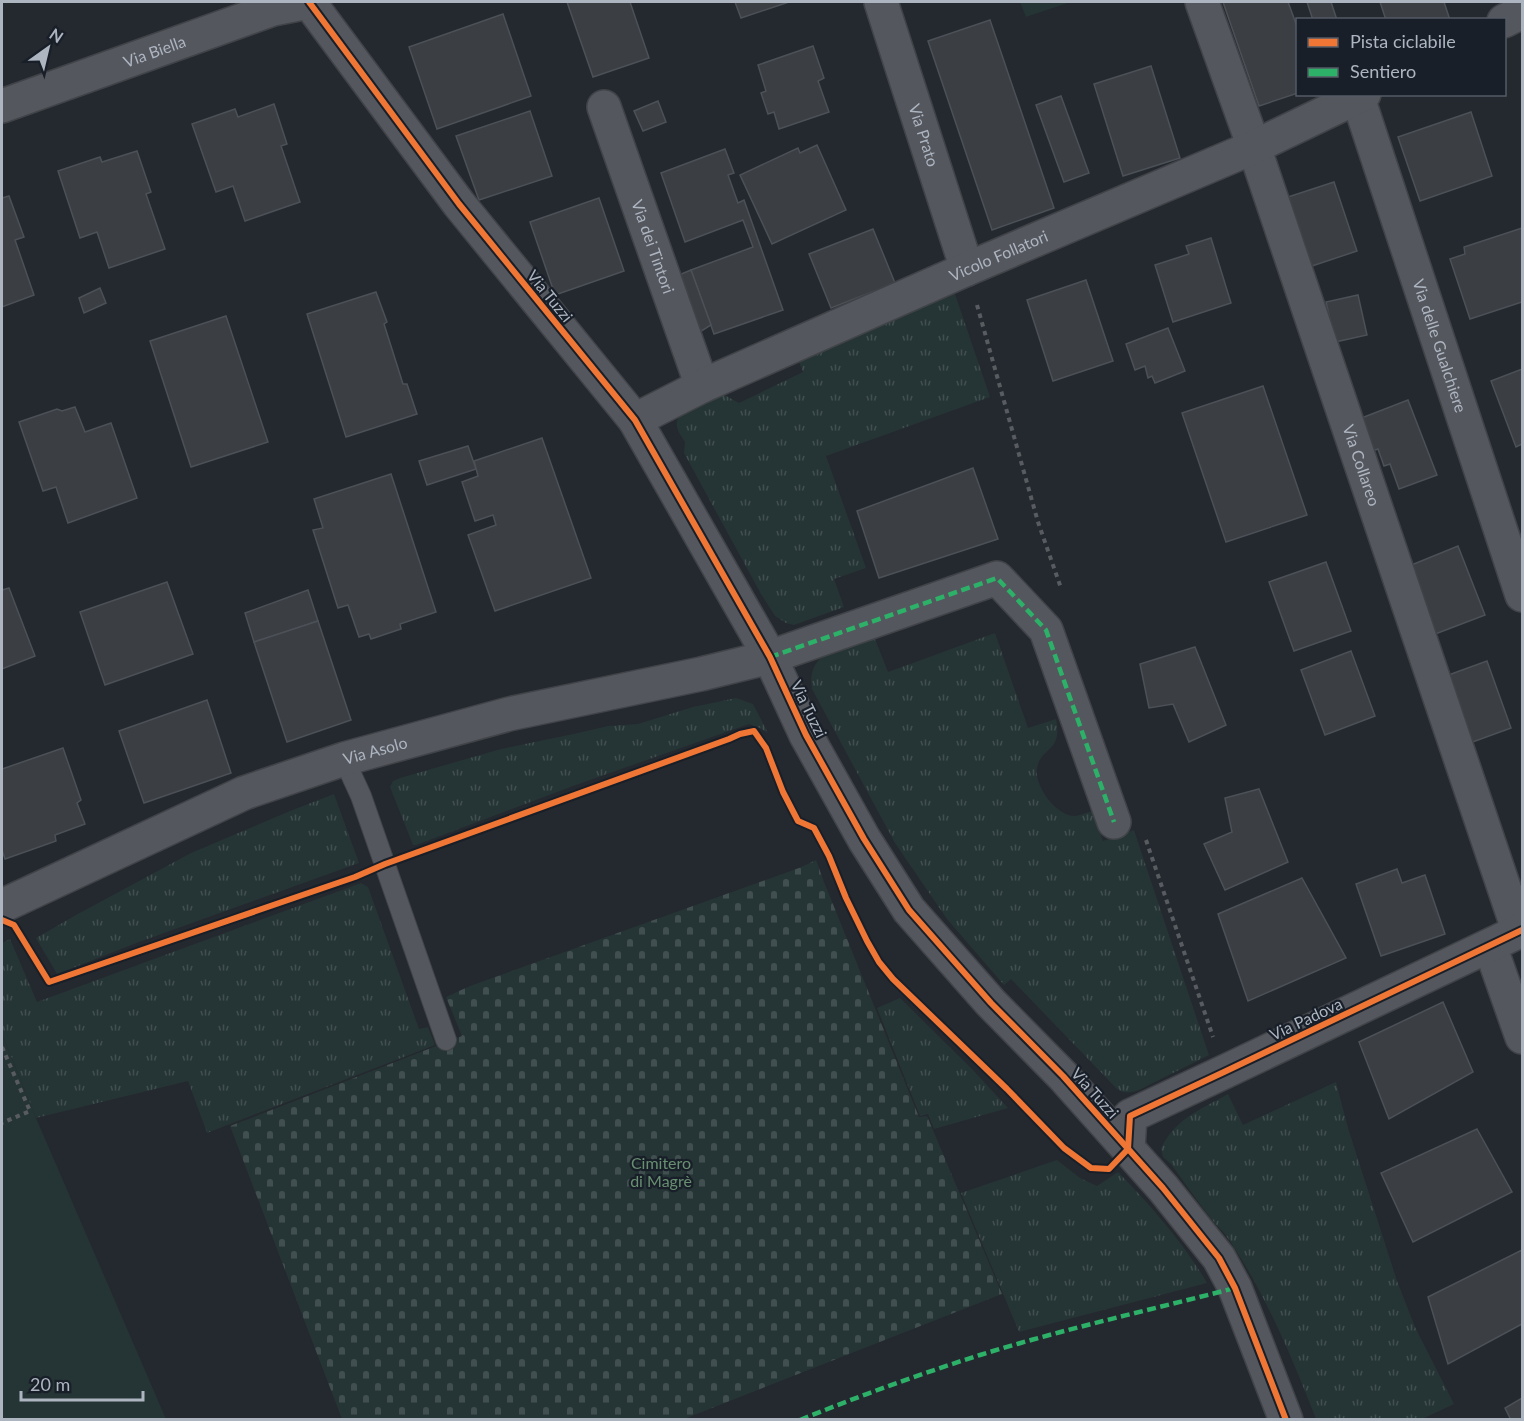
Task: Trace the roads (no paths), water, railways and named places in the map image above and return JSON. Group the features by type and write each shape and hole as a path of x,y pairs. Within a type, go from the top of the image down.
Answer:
{"street":[{"name":"Via Biella","path":"2,106 273,9 309,2"},
{"name":"Via Tuzzi","path":"309,2 459,204 635,420 770,657 806,735 864,839 909,910 991,1003 1063,1076 1164,1188 1219,1258 1235,1288 1286,1419"},
{"name":"Via Prato","path":"881,2 967,269"},
{"name":"Via Collareo","path":"1202,2 1254,147 1521,931"},
{"path":"1506,20 1522,12"},
{"name":"Vicolo Follatori","path":"635,420 702,386 967,269 1254,147 1361,96"},
{"name":"Via delle Gualchiere","path":"1361,96 1522,595"},
{"name":"Via dei Tintori","path":"604,107 702,386"},
{"name":"Via Asolo","path":"2,906 244,793 344,759 509,714 701,674 770,657 997,578 1046,630 1114,822"},
{"name":"Via Padova","path":"1128,1149 1130,1116 1521,931"},
{"path":"1490,946 1522,1037"}],"lane":[{"path":"344,759 361,796 386,864 446,1040"}],"park label":[{"name":"Cimitero di Magrè","path":"661,1172"}]}
